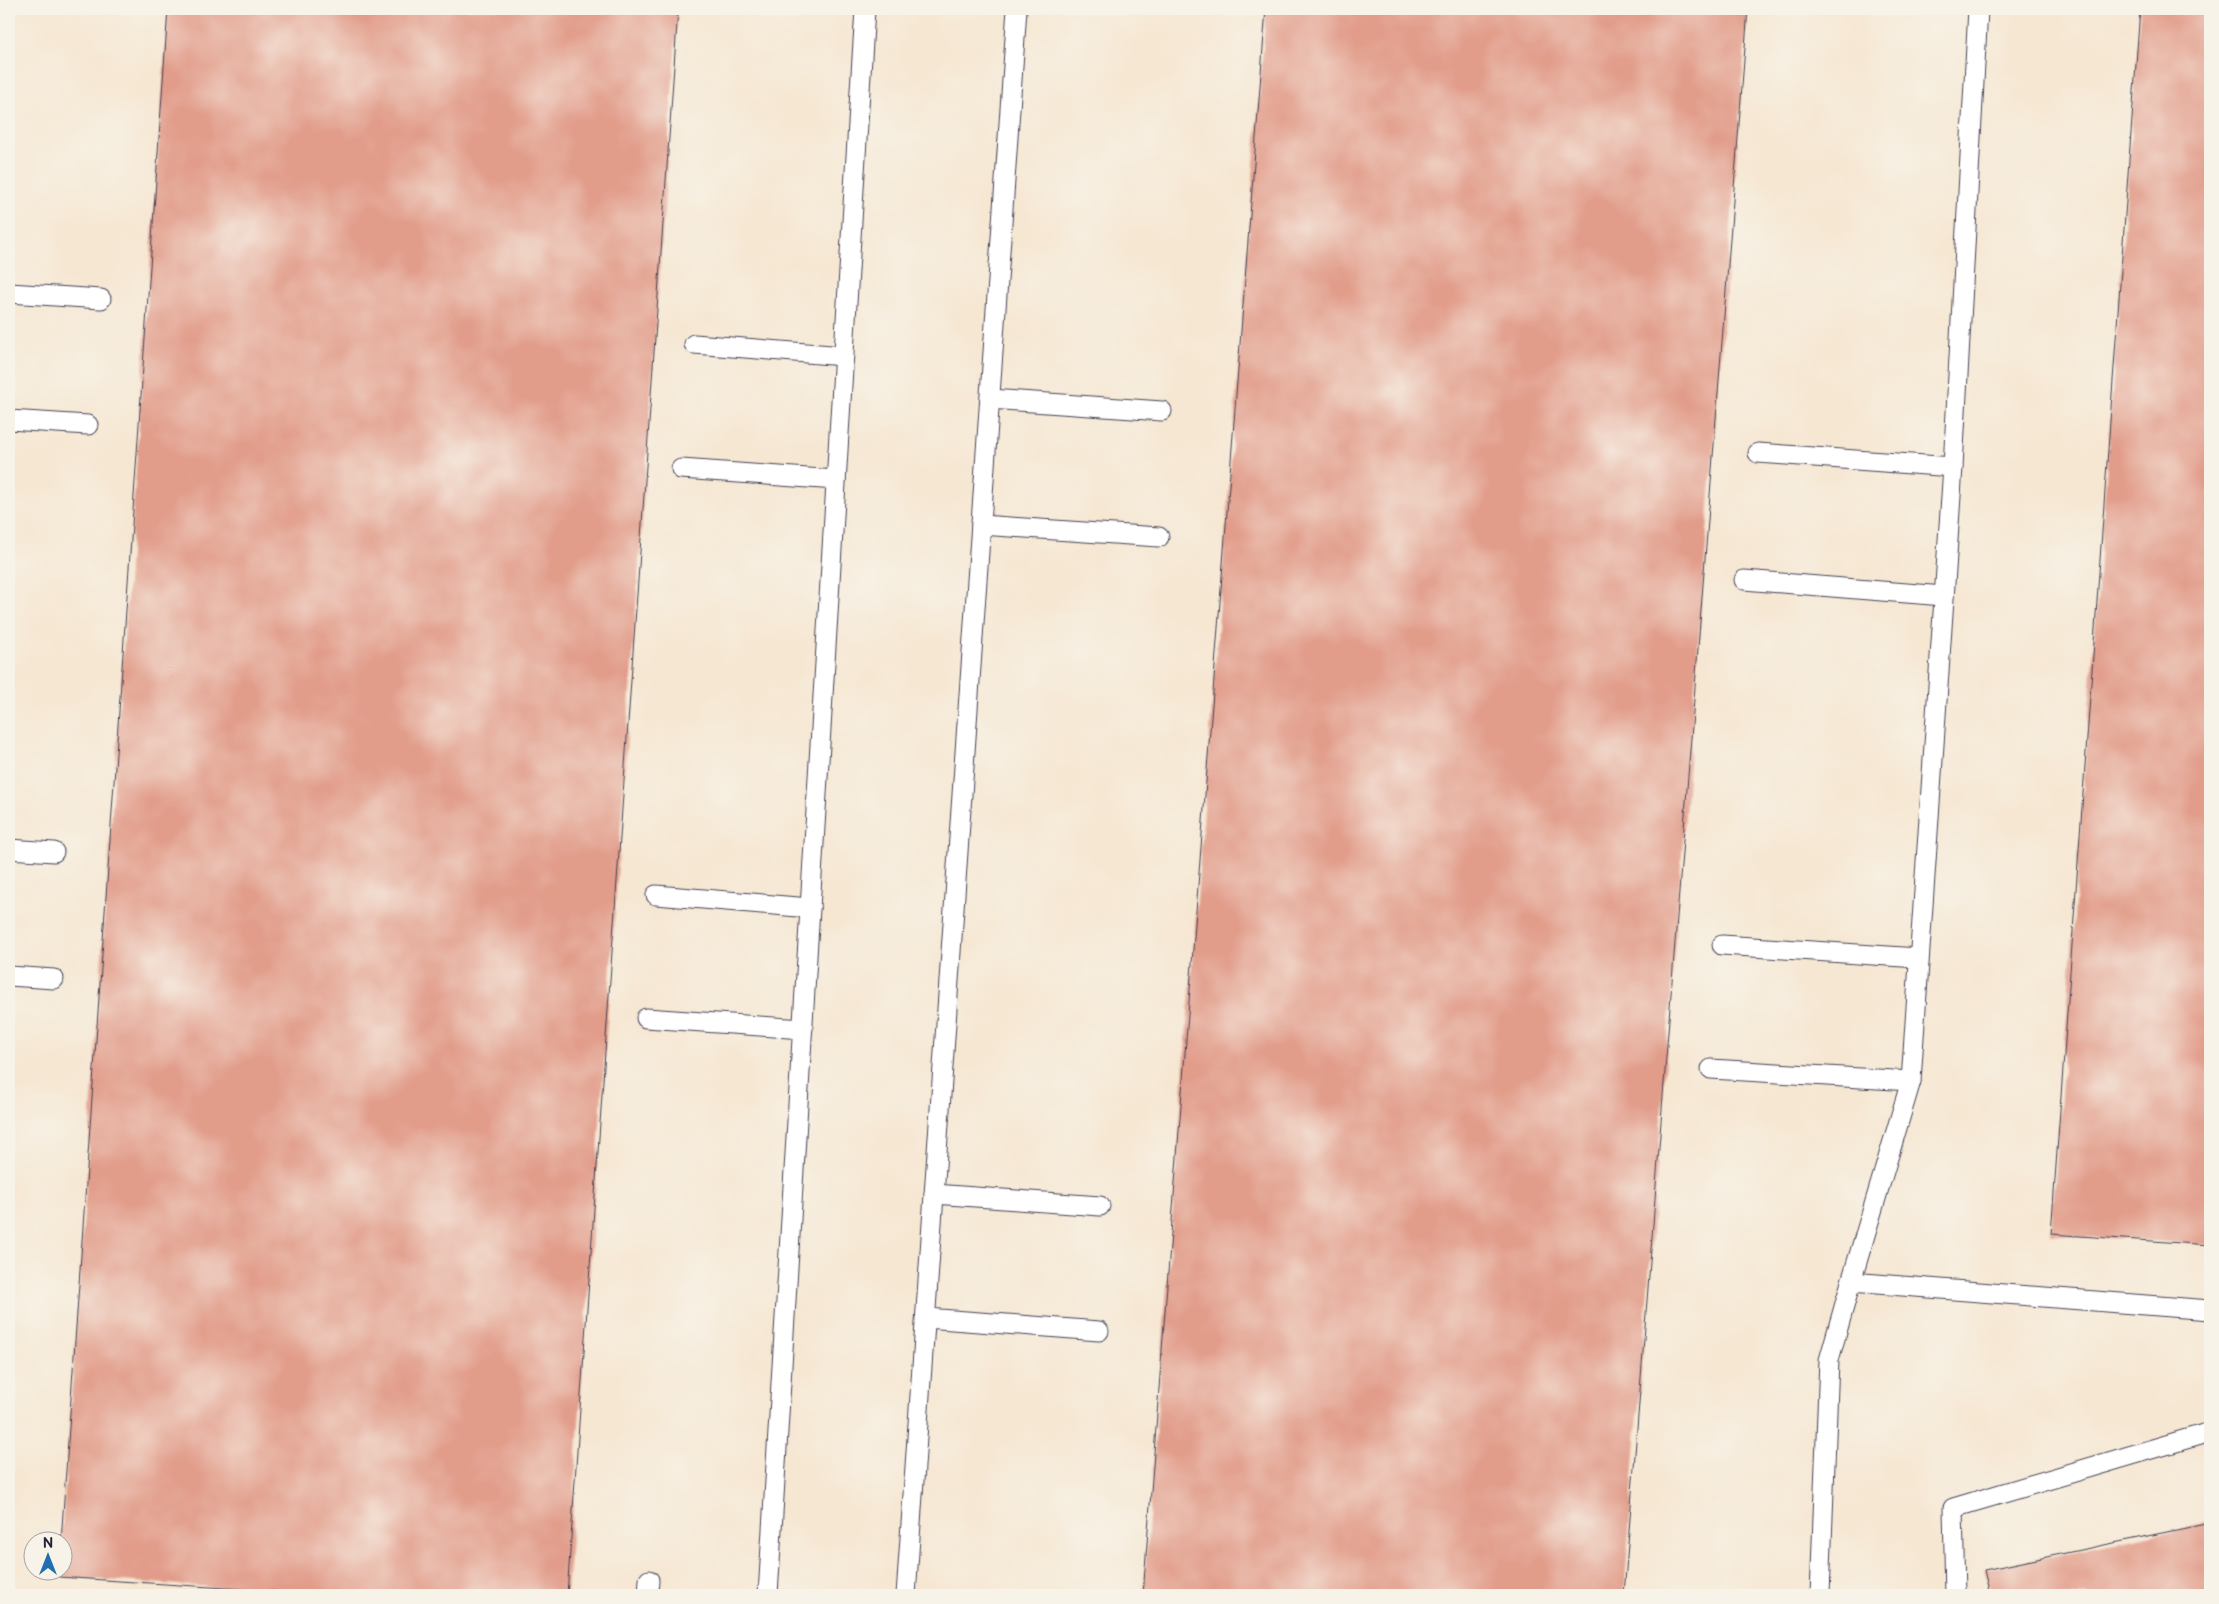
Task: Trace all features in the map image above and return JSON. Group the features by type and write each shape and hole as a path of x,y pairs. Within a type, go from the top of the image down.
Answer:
{"lane":[{"path":"768,1595 866,9"},
{"path":"906,1595 1017,9"},
{"path":"1820,1595 1829,1360 1911,1081 1953,467 1978,9"},
{"path":"9,293 101,299"},
{"path":"694,344 844,356"},
{"path":"990,399 1162,411"},
{"path":"9,420 88,426"},
{"path":"1758,453 1953,467"},
{"path":"681,469 836,480"},
{"path":"981,525 1159,537"},
{"path":"1744,580 1944,596"},
{"path":"9,849 54,852"},
{"path":"656,895 810,908"},
{"path":"1722,945 1918,958"},
{"path":"9,976 54,979"},
{"path":"646,1018 803,1030"},
{"path":"1711,1069 1911,1081"},
{"path":"934,1194 1100,1206"},
{"path":"1851,1282 2210,1310"},
{"path":"926,1318 1099,1331"},
{"path":"1955,1595 1953,1508 2210,1432"}],"building":[{"path":"168,9 678,9 567,1595 331,1595 72,1578 72,1532 62,1532"},
{"path":"1266,9 1748,9 1624,1595 1143,1595"},
{"path":"2140,9 2210,9 2210,1245 2051,1234"},
{"path":"2210,1523 2210,1595 1990,1595 1984,1570"}]}
